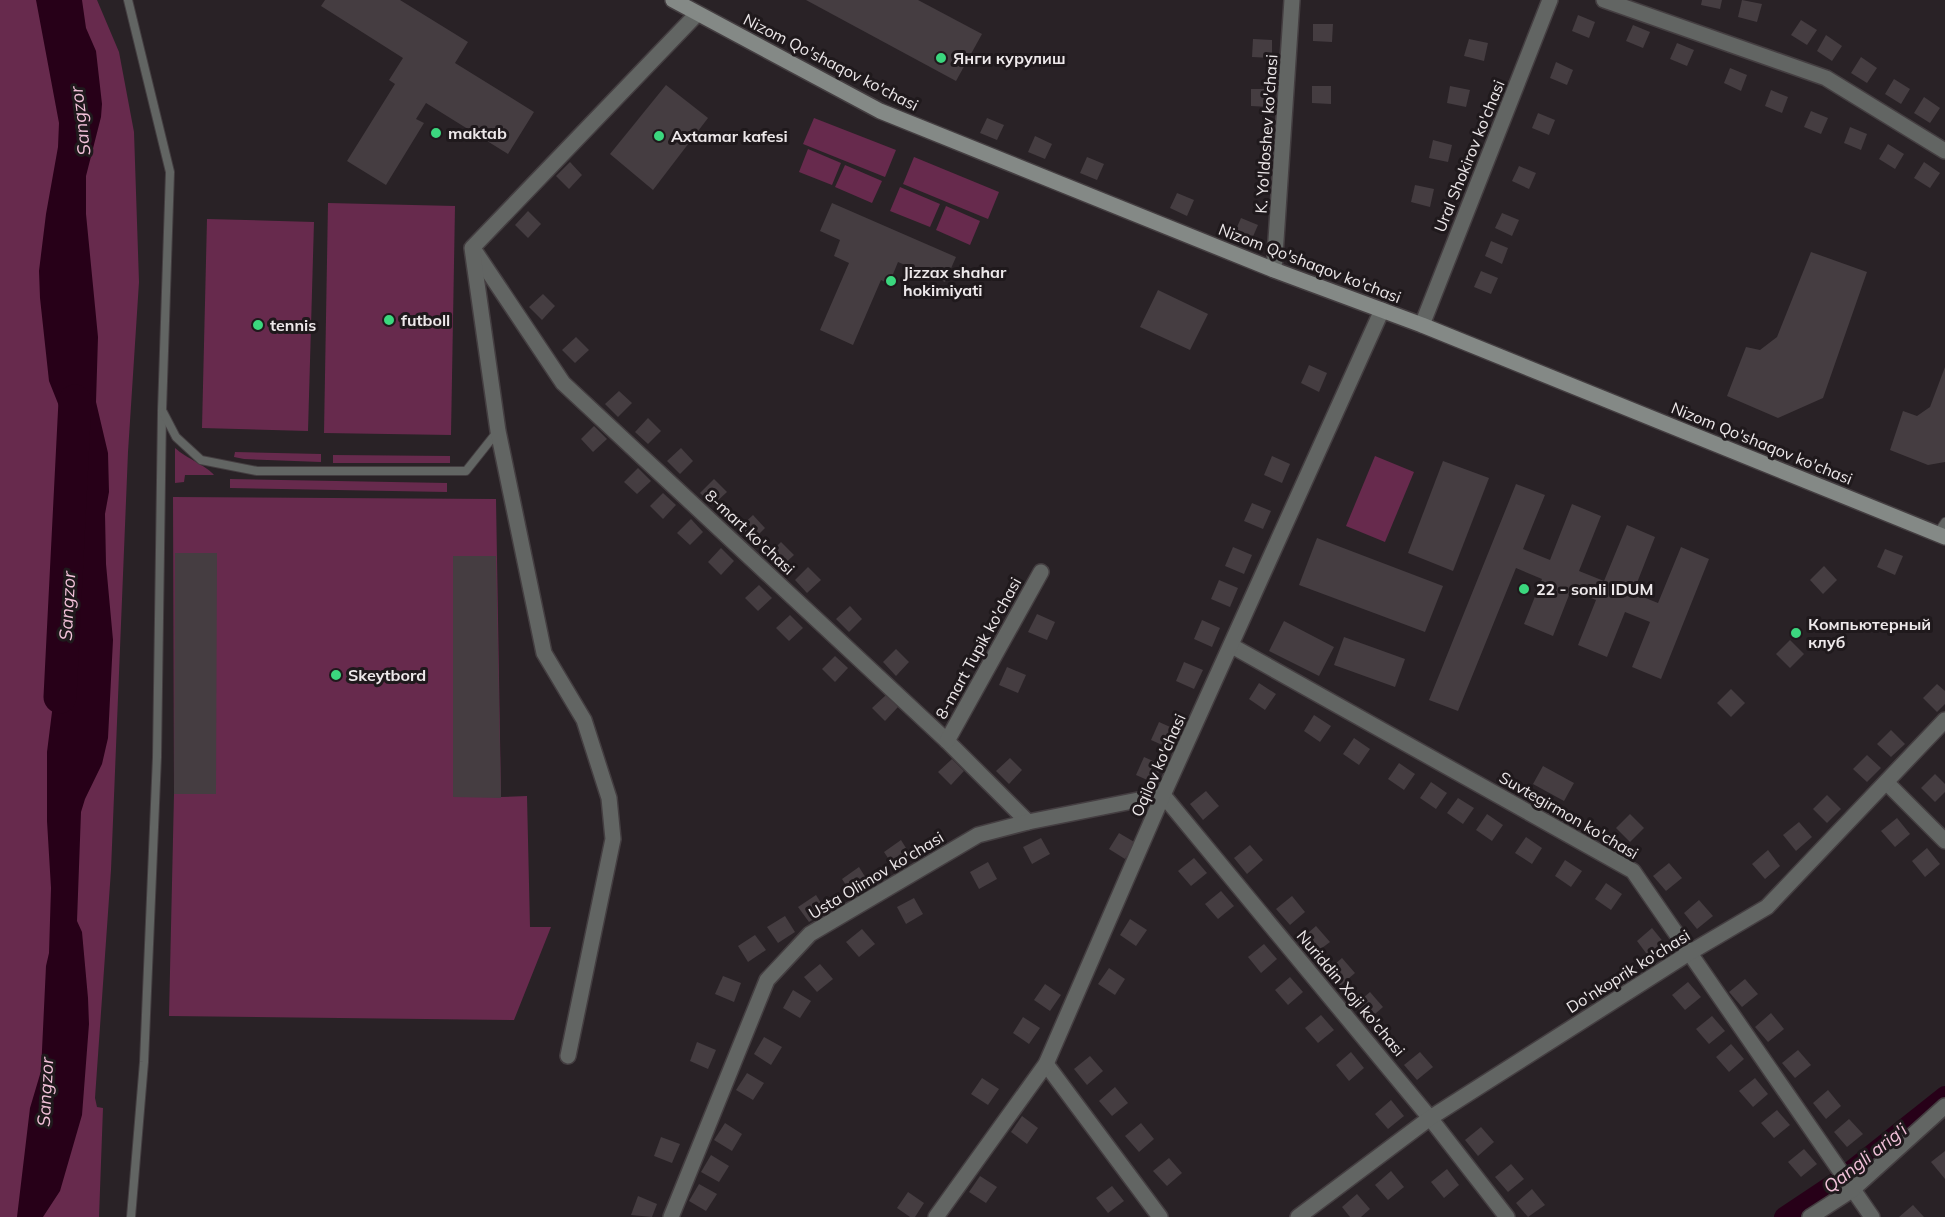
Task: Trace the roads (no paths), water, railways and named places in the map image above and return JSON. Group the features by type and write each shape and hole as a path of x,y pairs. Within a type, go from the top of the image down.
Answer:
{"main road":[{"name":"Nizom Qo'shaqov ko'chasi","path":"673,0 880,111 1274,270 1422,325 1942,531"}],"street":[{"name":"K. Yo'ldoshev ko'chasi","path":"1274,270 1292,0"},
{"name":"Ural Shokirov ko'chasi","path":"1422,325 1550,0"},
{"path":"1604,0 1826,78 1945,151"},
{"path":"568,1056 612,839 609,798 584,720 544,653 498,431 472,248 697,14"},
{"name":"8-mart ko'chasi","path":"472,248 563,383 947,741 1028,822"},
{"name":"Oqilov ko'chasi","path":"936,1217 1046,1064 1163,795 1382,310"},
{"name":"8-mart Tupik ko'chasi","path":"947,741 1041,572"},
{"name":"Suvtegirmon ko'chasi","path":"1232,645 1633,871 1872,1217"},
{"name":"Do'nkoprik ko'chasi","path":"1298,1217 1431,1118 1689,953 1767,907 1945,720"},
{"path":"1887,783 1945,841"},
{"name":"Usta Olimov ko'chasi","path":"671,1217 767,980 810,934 978,835 1028,822 1163,795"},
{"name":"Nuriddin Xoji ko'chasi","path":"1163,795 1431,1118 1507,1217"},
{"path":"1046,1064 1160,1217"},
{"path":"1810,1217 1847,1181 1945,1106"}],"lane":[{"path":"128,0 170,172 162,411 157,757 144,1062 131,1217"},
{"path":"162,411 176,436 201,460 257,471 466,471 498,431"}],"water":[{"path":"36,0 82,0 86,28 96,51 102,104 101,117 86,176 86,214 98,337 96,402 108,453 109,492 105,514 106,564 113,640 108,738 102,764 81,812 77,921 82,932 89,1024 82,1115 60,1191 43,1217 17,1217 30,1108 41,1071 46,966 49,953 51,888 47,821 47,752 58,664 81,591 80,479 65,421 49,381 40,298 39,271 58,147 59,123"}],"waterway":[{"name":"Sangzor","path":"60,697 75,401"},
{"name":"Qangli arig'i","path":"1784,1217 1838,1181 1945,1096"}],"place":[{"name":"Янги курулиш","path":"941,58"},
{"name":"maktab","path":"436,133"},
{"name":"Axtamar kafesi","path":"659,136"},
{"name":"Jizzax shahar hokimiyati","path":"891,281"},
{"name":"futboll","path":"389,320"},
{"name":"tennis","path":"258,325"},
{"name":"22 - sonli IDUM","path":"1524,589"},
{"name":"Компьютерный клуб","path":"1796,633"},
{"name":"Skeytbord","path":"336,675"}]}
